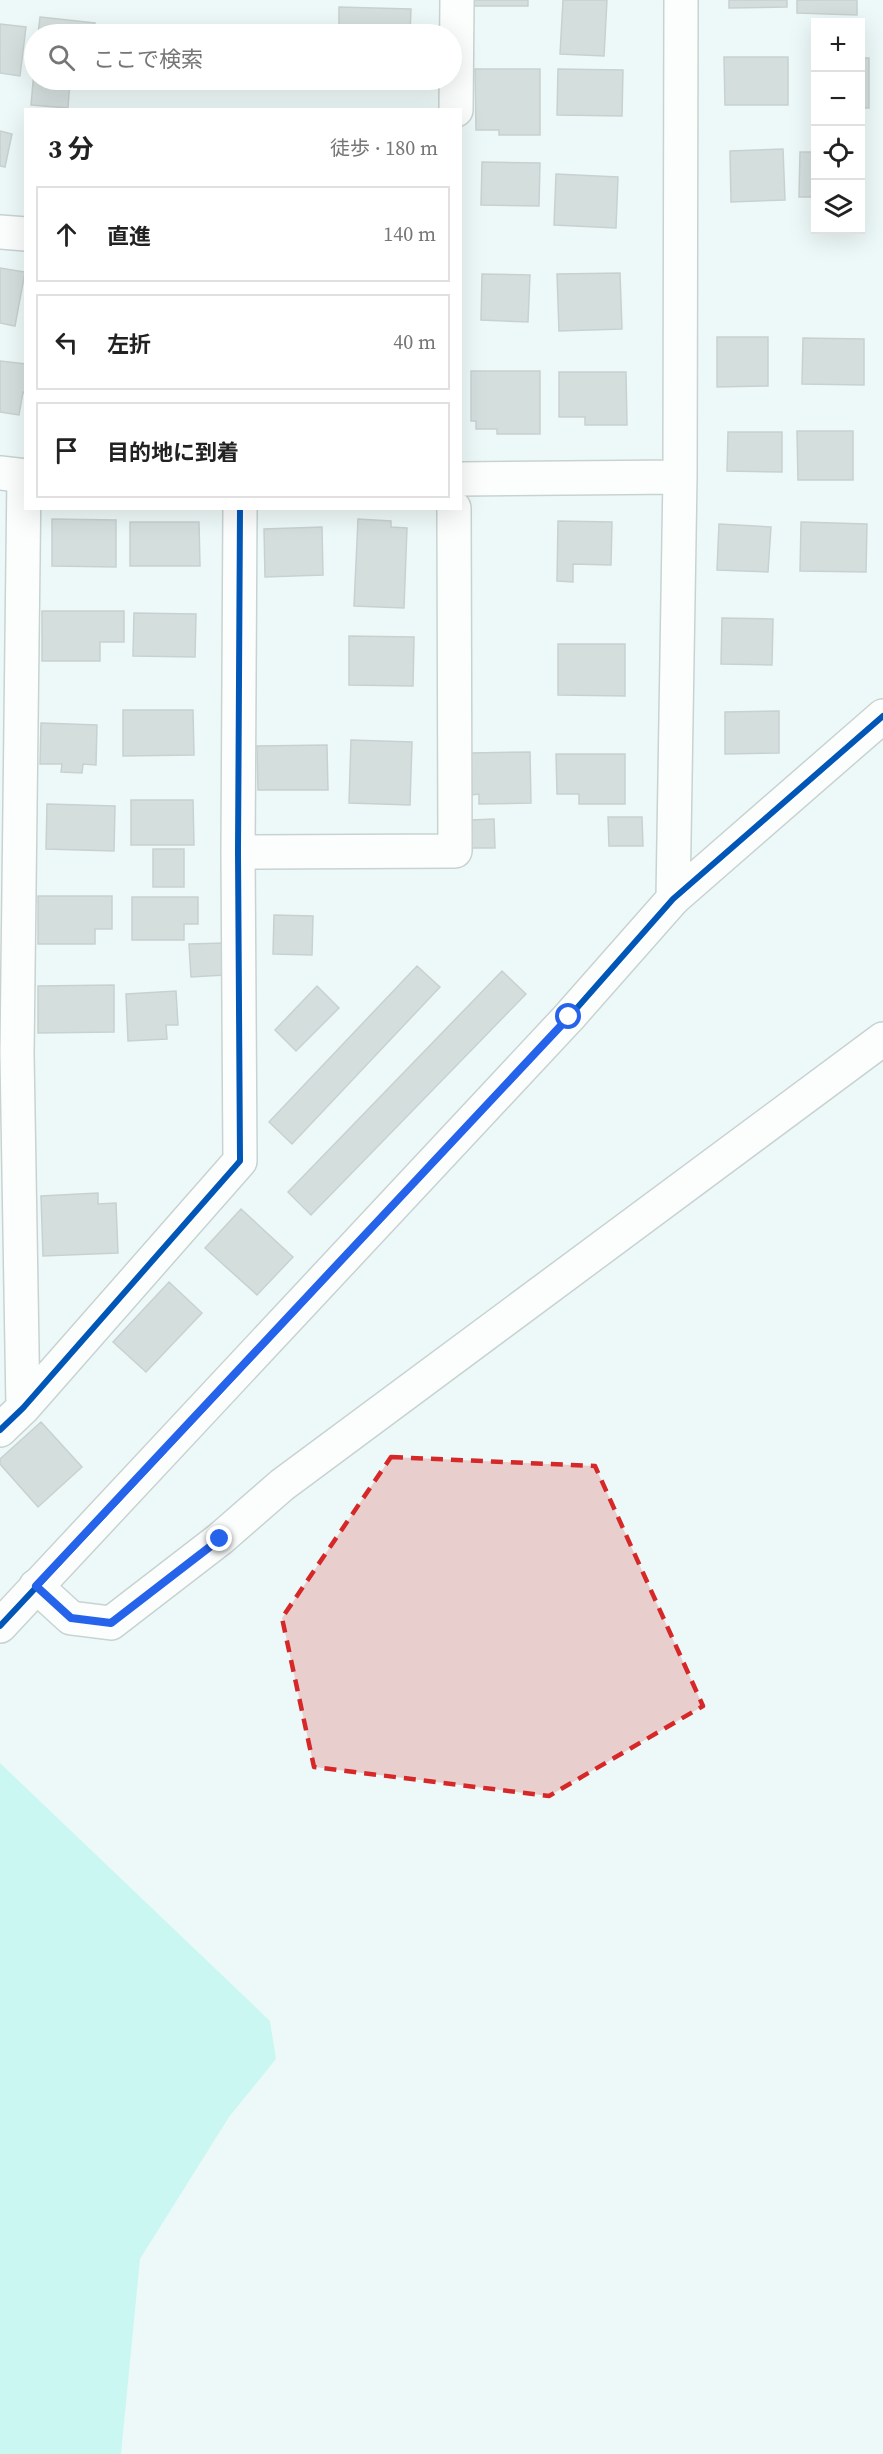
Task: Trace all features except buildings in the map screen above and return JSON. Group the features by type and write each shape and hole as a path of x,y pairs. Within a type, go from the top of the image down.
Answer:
{"street":[{"path":"457,0 457,24"},
{"path":"673,899 681,477 681,0"},
{"path":"456,90 456,108"},
{"path":"0,232 24,234"},
{"path":"11,1419 9,1054 16,475"},
{"path":"462,479 681,477"},
{"path":"11,1419 240,1161 238,852 240,510"},
{"path":"238,852 455,851 454,510"},
{"path":"0,1626 569,1017 673,899 883,716"},
{"path":"36,1586 71,1618 111,1623 220,1539 282,1485 883,1039"}],"highlighted area":[{"path":"391,1457 595,1466 703,1706 549,1796 314,1767 282,1618"}],"shaded area":[{"path":"0,1763 270,2021 276,2059 229,2117 140,2259 121,2454 0,2454"}],"cycle path":[{"path":"0,1430 23,1408 240,1161 238,852 240,510"},
{"path":"0,1626 569,1017 673,899 883,716"}],"route":[{"path":"220,1539 111,1623 71,1618 36,1586 569,1017"}]}
